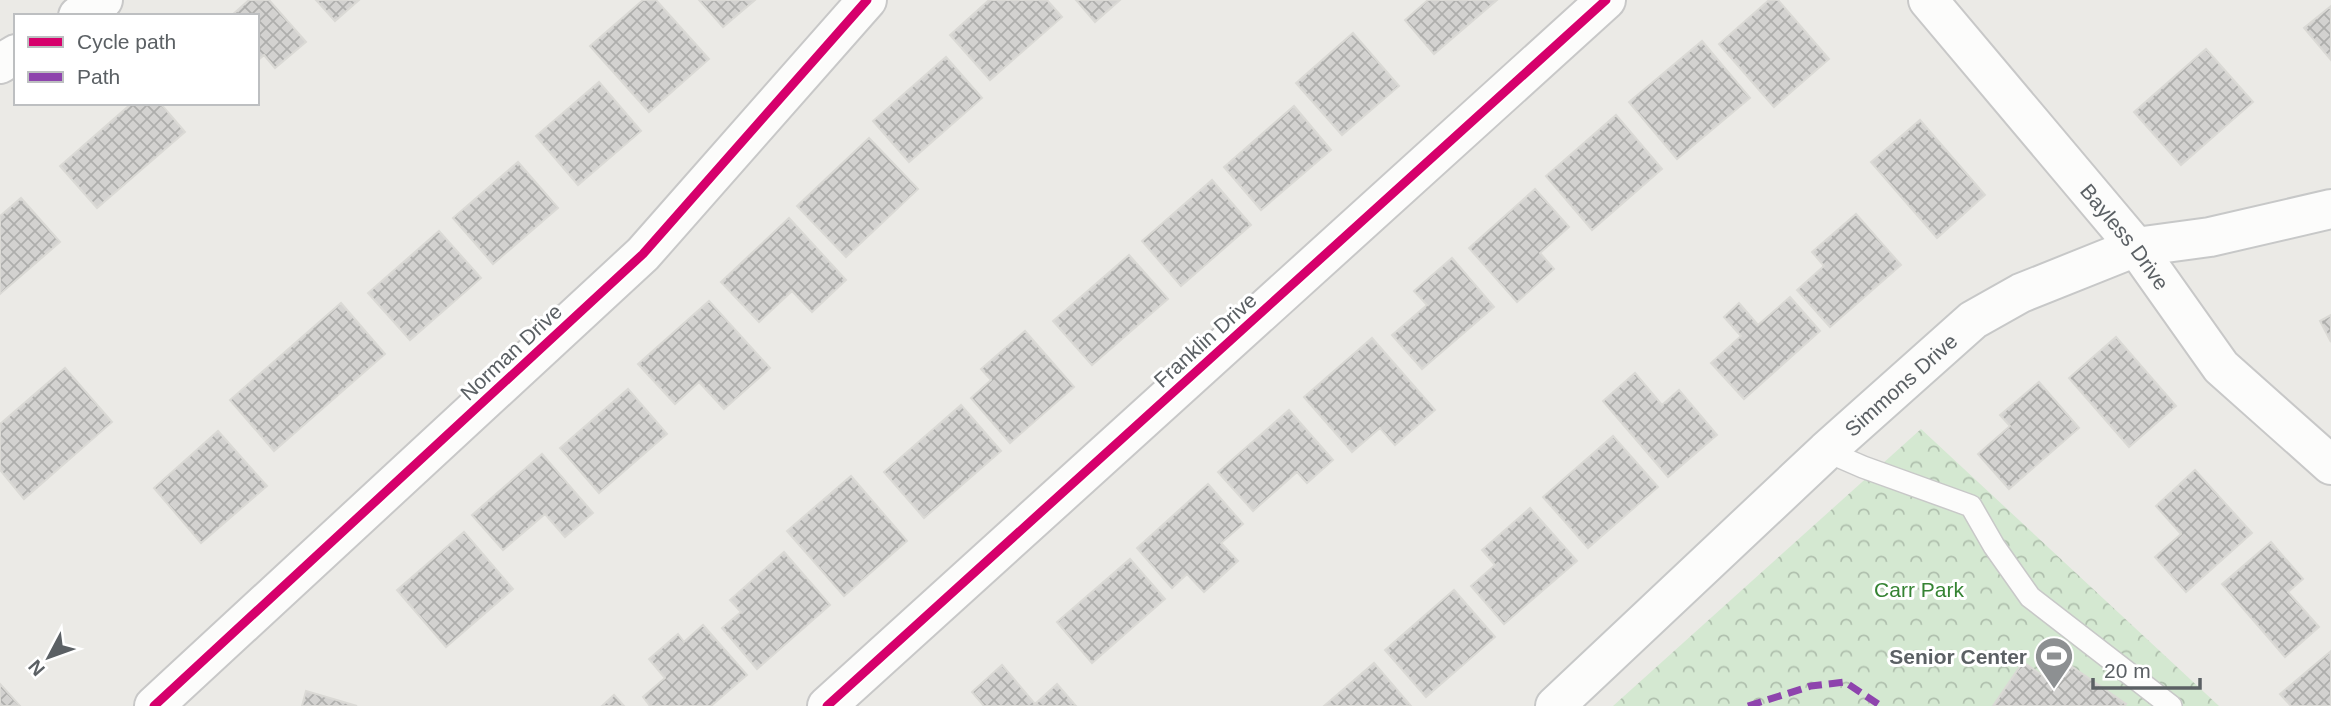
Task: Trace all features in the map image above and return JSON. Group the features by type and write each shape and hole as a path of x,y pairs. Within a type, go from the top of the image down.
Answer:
{"street":[{"path":"81,14 103,0"},
{"name":"Norman Drive","path":"154,706 643,254 867,0"},
{"name":"Franklin Drive","path":"827,706 1606,0"},
{"name":"Bayless Drive","path":"1928,0 2136,247 2221,367 2331,465"},
{"name":"Simmons Drive","path":"1555,706 1826,451 1973,320 2021,293 2136,247 2210,237 2331,209"}],"lane":[{"path":"1826,451 1971,506 1994,546 2030,597 2171,706"}],"green space":[{"name":"Carr Park","path":"1921,429 2219,706 1613,706"}],"building":[{"path":"249,0 269,0 306,42 275,68 264,55 259,59 259,14 233,14"},
{"path":"316,0 359,0 335,21"},
{"path":"643,0 656,0 709,59 649,112 590,46"},
{"path":"699,0 755,0 723,27"},
{"path":"989,0 1047,0 1062,17 990,80 950,35"},
{"path":"1076,0 1120,0 1095,22"},
{"path":"1428,0 1497,0 1434,54 1405,20"},
{"path":"1769,0 1778,0 1829,59 1774,107 1719,44"},
{"path":"2331,6 2331,60 2304,28"},
{"path":"1353,33 1399,86 1342,135 1296,83"},
{"path":"1702,41 1750,98 1677,159 1629,102"},
{"path":"2206,49 2253,102 2181,165 2134,112"},
{"path":"946,57 982,98 909,162 873,121"},
{"path":"599,82 641,131 578,185 536,136"},
{"path":"130,105 162,105 185,132 97,208 60,166"},
{"path":"1294,106 1331,150 1261,210 1224,167"},
{"path":"1616,115 1662,169 1592,230 1546,176"},
{"path":"1920,120 1985,195 1937,238 1871,162"},
{"path":"869,138 918,189 846,257 797,206"},
{"path":"518,162 558,208 493,264 453,218"},
{"path":"1212,180 1251,225 1181,286 1142,241"},
{"path":"1535,189 1569,227 1540,253 1554,269 1517,302 1469,248"},
{"path":"21,198 60,242 0,294 0,216"},
{"path":"1856,214 1901,265 1830,327 1797,290 1824,266 1812,252"},
{"path":"789,218 846,280 812,312 792,291 759,322 721,282"},
{"path":"439,231 481,278 410,340 368,293"},
{"path":"1129,255 1168,299 1092,365 1053,321"},
{"path":"1452,258 1494,307 1422,369 1392,335 1427,305 1414,291"},
{"path":"1790,297 1820,331 1744,399 1711,363 1741,336 1724,317 1739,303 1758,325"},
{"path":"709,301 770,368 724,409 699,382 675,404 638,364"},
{"path":"341,303 385,354 274,451 230,400"},
{"path":"2331,315 2331,342 2320,321"},
{"path":"1025,331 1074,387 1010,443 971,398 991,380 981,369"},
{"path":"2116,337 2176,406 2129,447 2069,378"},
{"path":"1372,338 1435,410 1395,445 1380,428 1352,452 1304,397"},
{"path":"65,368 112,422 24,499 0,470 0,424"},
{"path":"1635,373 1662,405 1679,390 1717,435 1668,477 1603,401"},
{"path":"2039,382 2079,428 2009,489 1978,454 2010,426 2000,415"},
{"path":"628,389 667,434 599,493 560,448"},
{"path":"961,405 1001,451 924,518 884,472"},
{"path":"1289,410 1333,460 1307,483 1297,472 1253,511 1218,472"},
{"path":"218,431 267,486 201,543 154,488"},
{"path":"1613,436 1658,487 1588,548 1543,497"},
{"path":"542,454 593,513 565,537 545,514 503,550 472,515"},
{"path":"2195,470 2252,533 2186,592 2155,557 2181,534 2156,506"},
{"path":"851,476 907,541 844,596 787,531"},
{"path":"1208,484 1243,524 1221,543 1238,561 1204,592 1187,574 1172,588 1137,548"},
{"path":"1530,508 1577,561 1504,624 1471,586 1495,565 1482,550"},
{"path":"464,532 513,589 446,647 397,590"},
{"path":"2271,542 2303,579 2288,592 2319,627 2285,657 2222,584"},
{"path":"784,552 830,605 757,669 722,628 741,612 730,600"},
{"path":"1130,559 1165,599 1092,663 1057,622"},
{"path":"1454,590 1495,637 1426,697 1385,650"},
{"path":"703,625 747,675 711,706 650,706 643,697 665,678 649,659 678,634 684,642"},
{"path":"2331,651 2331,706 2291,706 2280,694"},
{"name":"Senior Center","path":"2058,657 2126,704 1993,706 2023,662 2045,677"},
{"path":"1374,663 1411,706 1324,706"},
{"path":"1002,665 1035,704 1057,684 1076,706 984,706 972,692"},
{"path":"0,684 20,706 0,706"},
{"path":"306,691 357,706 302,706"},
{"path":"614,695 624,706 602,706"}],"marked path":[{"path":"1748,706 1811,686 1845,682 1881,706"}],"cycle path":[{"path":"154,706 643,254 867,0"},
{"path":"827,706 1606,0"}],"place":[{"name":"Senior Center","path":"2054,690"}]}
